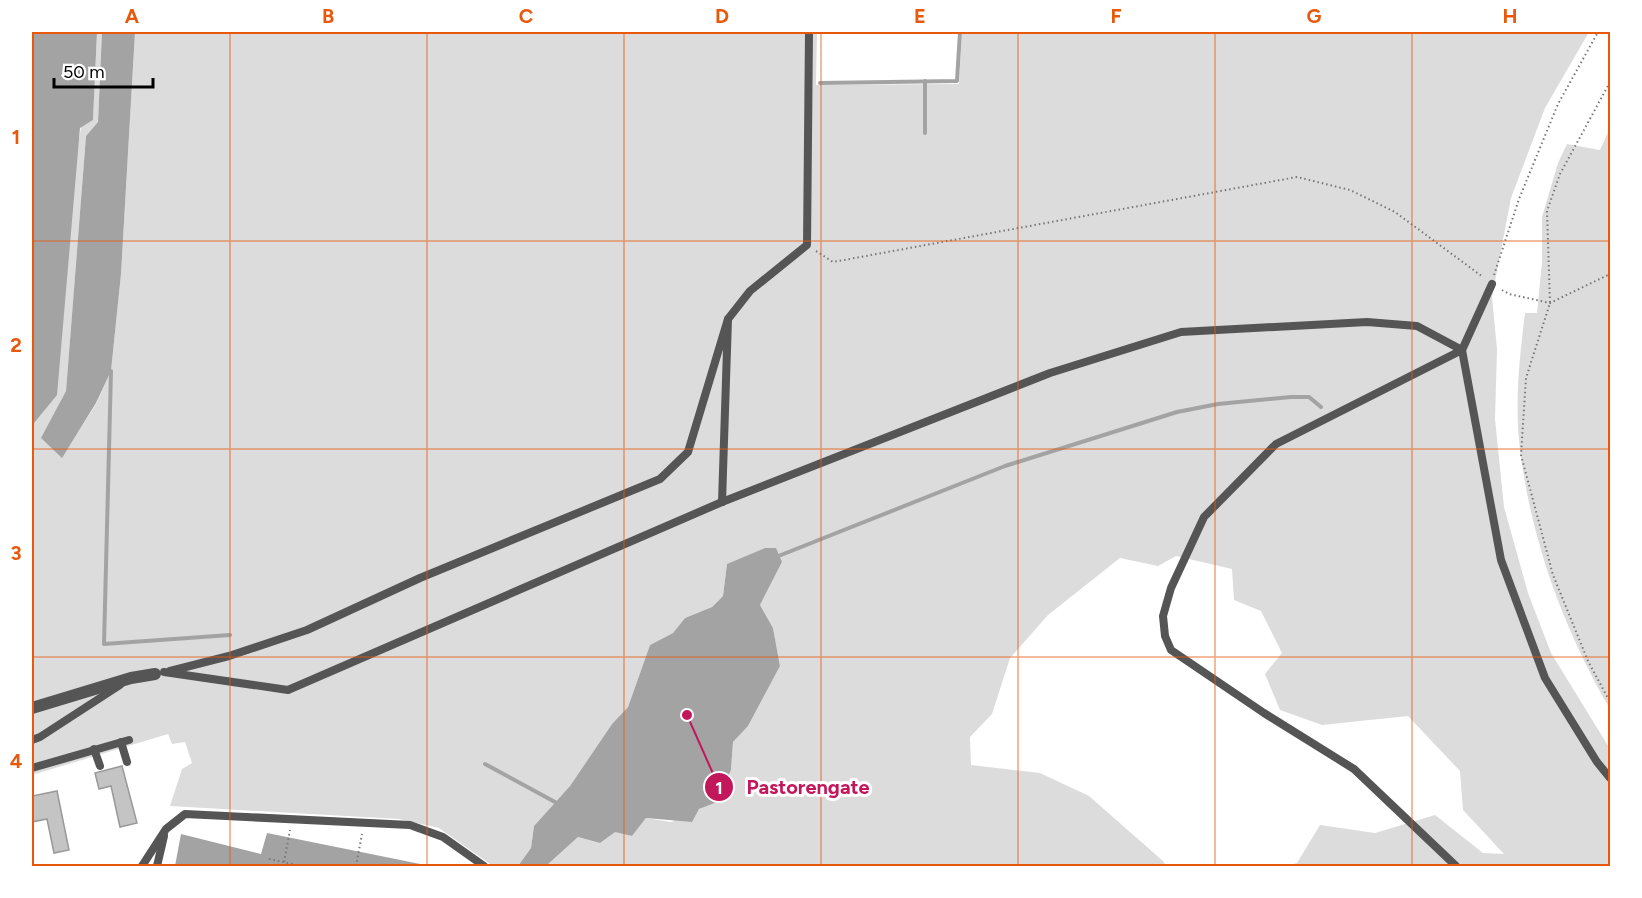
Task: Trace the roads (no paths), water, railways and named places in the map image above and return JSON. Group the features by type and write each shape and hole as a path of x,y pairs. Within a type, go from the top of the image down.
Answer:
{"street":[{"path":"32,708 131,678 160,673"}],"lane":[{"path":"160,673 229,657 307,630 420,578 660,479 688,452 728,320 750,291 807,245 810,32"},
{"path":"1492,284 1462,350 1501,560 1545,678 1597,762 1611,778"},
{"path":"722,502 728,320"},
{"path":"160,673 288,690 722,502 1050,373 1181,332 1367,322 1417,326 1462,350"},
{"path":"1456,867 1354,769 1264,714 1171,650 1165,636 1163,616 1171,588 1204,517 1276,444 1462,350"},
{"path":"32,740 131,678"},
{"path":"32,768 125,741 127,762"},
{"path":"94,749 100,766"},
{"path":"142,867 166,829 174,820 185,814 410,825 443,837 484,867"},
{"path":"157,867 166,829"}],"waterway":[{"path":"820,83 957,81 960,32"},
{"path":"925,81 925,133"},
{"path":"111,371 104,644 230,635"},
{"path":"776,557 1005,466 1177,412 1218,404 1291,397 1309,397 1321,407"},
{"path":"485,764 555,802"}],"place":[{"name":"Pastorengate","path":"687,715"}]}
